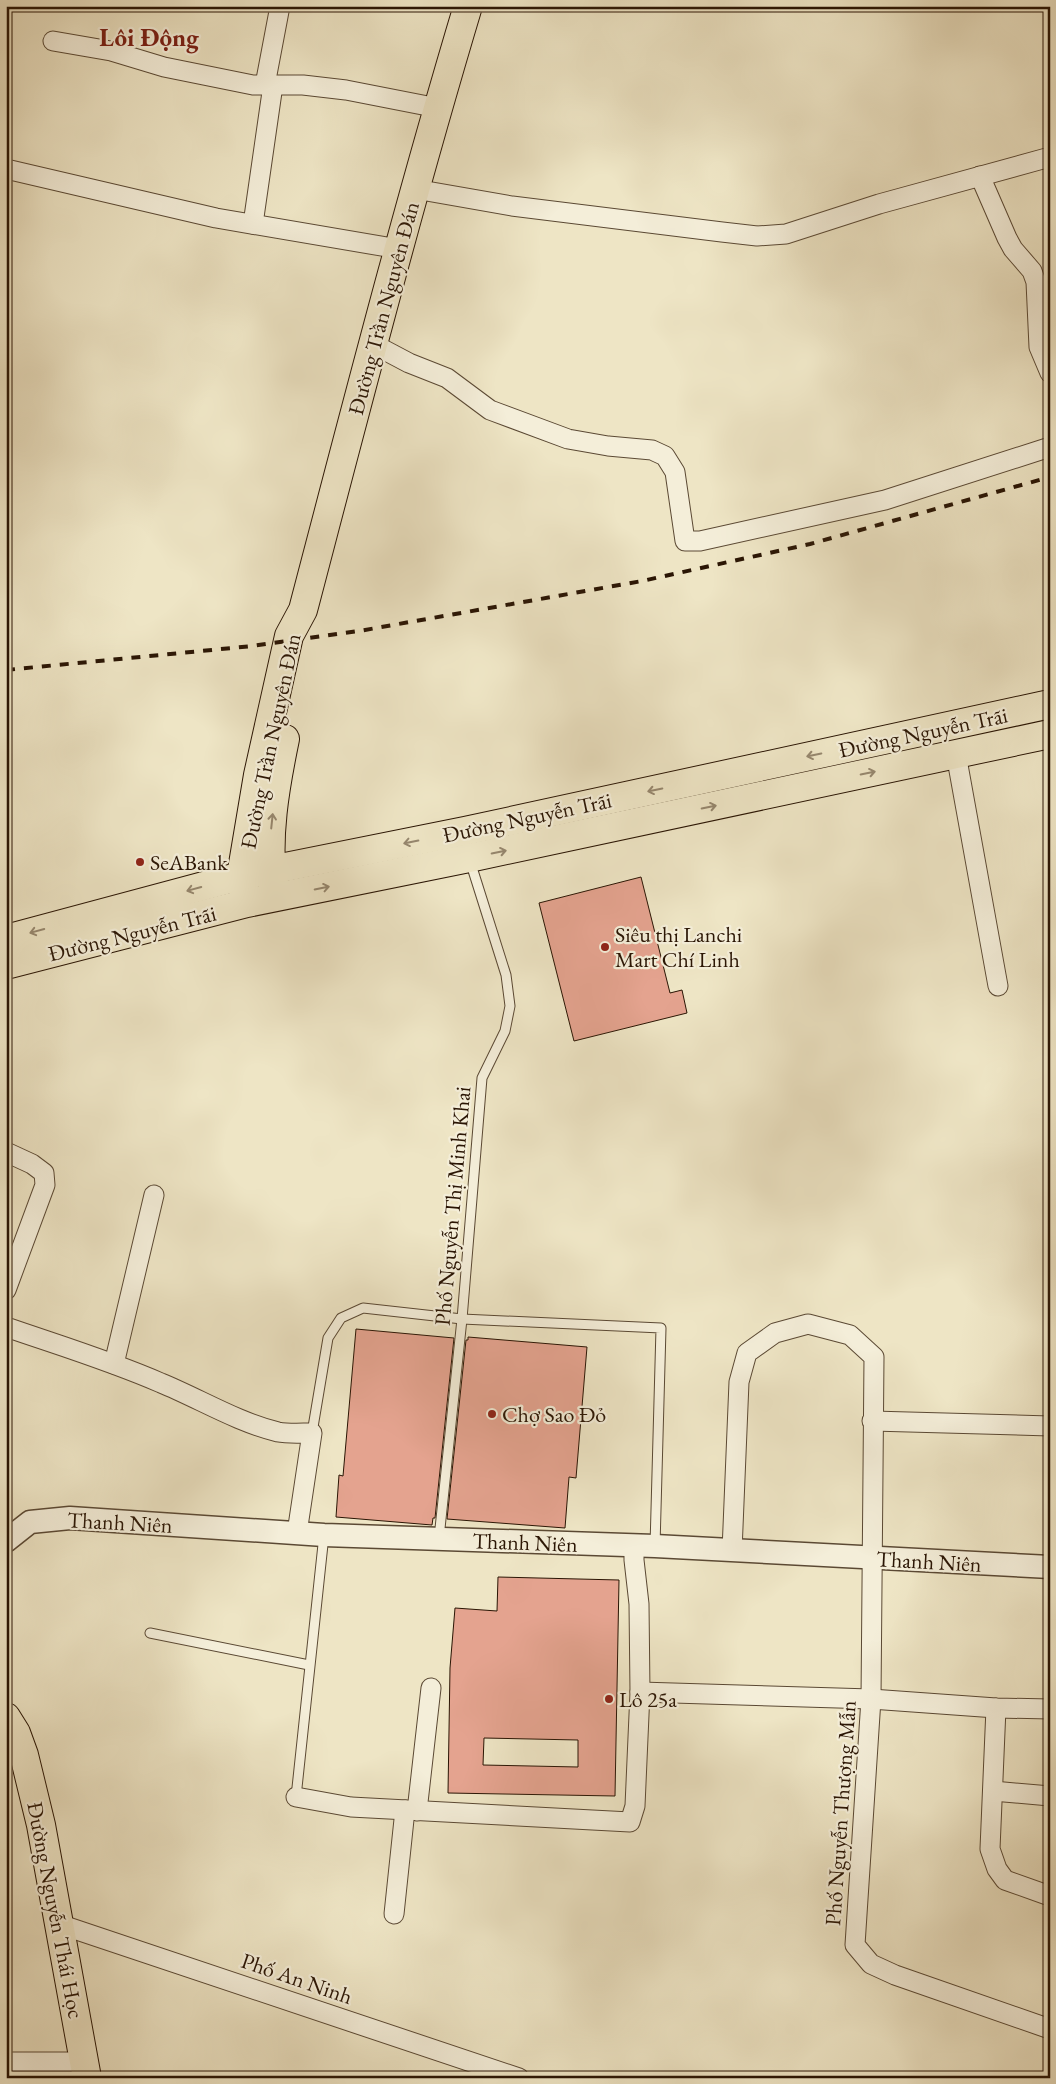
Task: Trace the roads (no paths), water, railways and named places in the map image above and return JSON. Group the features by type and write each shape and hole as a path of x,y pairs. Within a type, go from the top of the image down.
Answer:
{"highway":[{"name":"Đường Trần Nguyên Đán","path":"247,903 241,876 258,776 289,636 303,610 415,190 468,6"},
{"name":"Đường Trần Nguyên Đán","path":"274,897 271,870 271,830 277,776 307,634 303,610"},
{"name":"Đường Nguyễn Trãi","path":"6,939 241,876 465,831 1050,704"},
{"name":"Đường Nguyễn Trãi","path":"6,965 274,897 469,858 1050,734"},
{"path":"465,831 469,858"},
{"name":"Đường Nguyễn Thái Học","path":"6,1718 16,1732 24,1755 42,1825 86,2070"}],"street":[{"path":"253,224 280,6"},
{"path":"53,41 111,51 182,71 253,85 303,85 346,90 438,108"},
{"path":"415,190 512,206 757,236 786,234 879,204 1050,157"},
{"path":"6,169 216,218 399,249"},
{"path":"980,176 1007,238 1013,249 1032,271 1036,282 1039,347 1050,373"},
{"path":"373,344 409,363 448,378 490,410 568,439 608,446 652,450 665,456 675,472 685,541 700,541 885,500 1050,447"},
{"path":"956,754 998,986"},
{"path":"6,1152 32,1164 44,1173 45,1185 6,1290"},
{"path":"114,1364 154,1196"},
{"name":"Phố Nguyễn Thượng Mẫn","path":"732,1551 739,1382 747,1354 775,1334 808,1324 850,1334 874,1357 871,1699 855,1945 871,1964 895,1975 1050,2029"},
{"path":"6,1327 114,1364 162,1383 215,1408 279,1432 312,1433 297,1533"},
{"path":"872,1421 1050,1426"},
{"name":"Thanh Niên","path":"6,1541 30,1522 70,1518 324,1535 644,1546 1050,1567"},
{"path":"296,1797 351,1807 630,1822 635,1806 640,1692 639,1604 634,1560 644,1546"},
{"path":"394,1914 431,1688"},
{"path":"640,1692 871,1699 996,1708 1050,1709"},
{"path":"996,1708 990,1849 996,1869 1005,1880 1050,1896"},
{"path":"993,1791 1050,1796"},
{"name":"Phố An Ninh","path":"59,1924 518,2078"},
{"path":"6,2062 86,2070"}],"lane":[{"name":"Phố Nguyễn Thị Minh Khai","path":"439,1538 462,1319 482,1078 505,1031 510,1006 506,975 469,858"},
{"path":"312,1433 328,1338 341,1318 363,1308 462,1319 661,1328 644,1546"},
{"path":"296,1797 324,1535"},
{"path":"150,1633 309,1665"}],"railway":[{"path":"6,670 252,646 359,631 642,581 810,544 1050,477"}],"place":[{"name":"SeABank","path":"140,862"},
{"name":"Siêu thị Lanchi Mart Chí Linh","path":"605,947"},
{"name":"Chợ Sao Đỏ","path":"492,1414"},
{"name":"Lô 25a","path":"609,1699"}],"district":[{"name":"Lôi Động","path":"149,37"}]}
